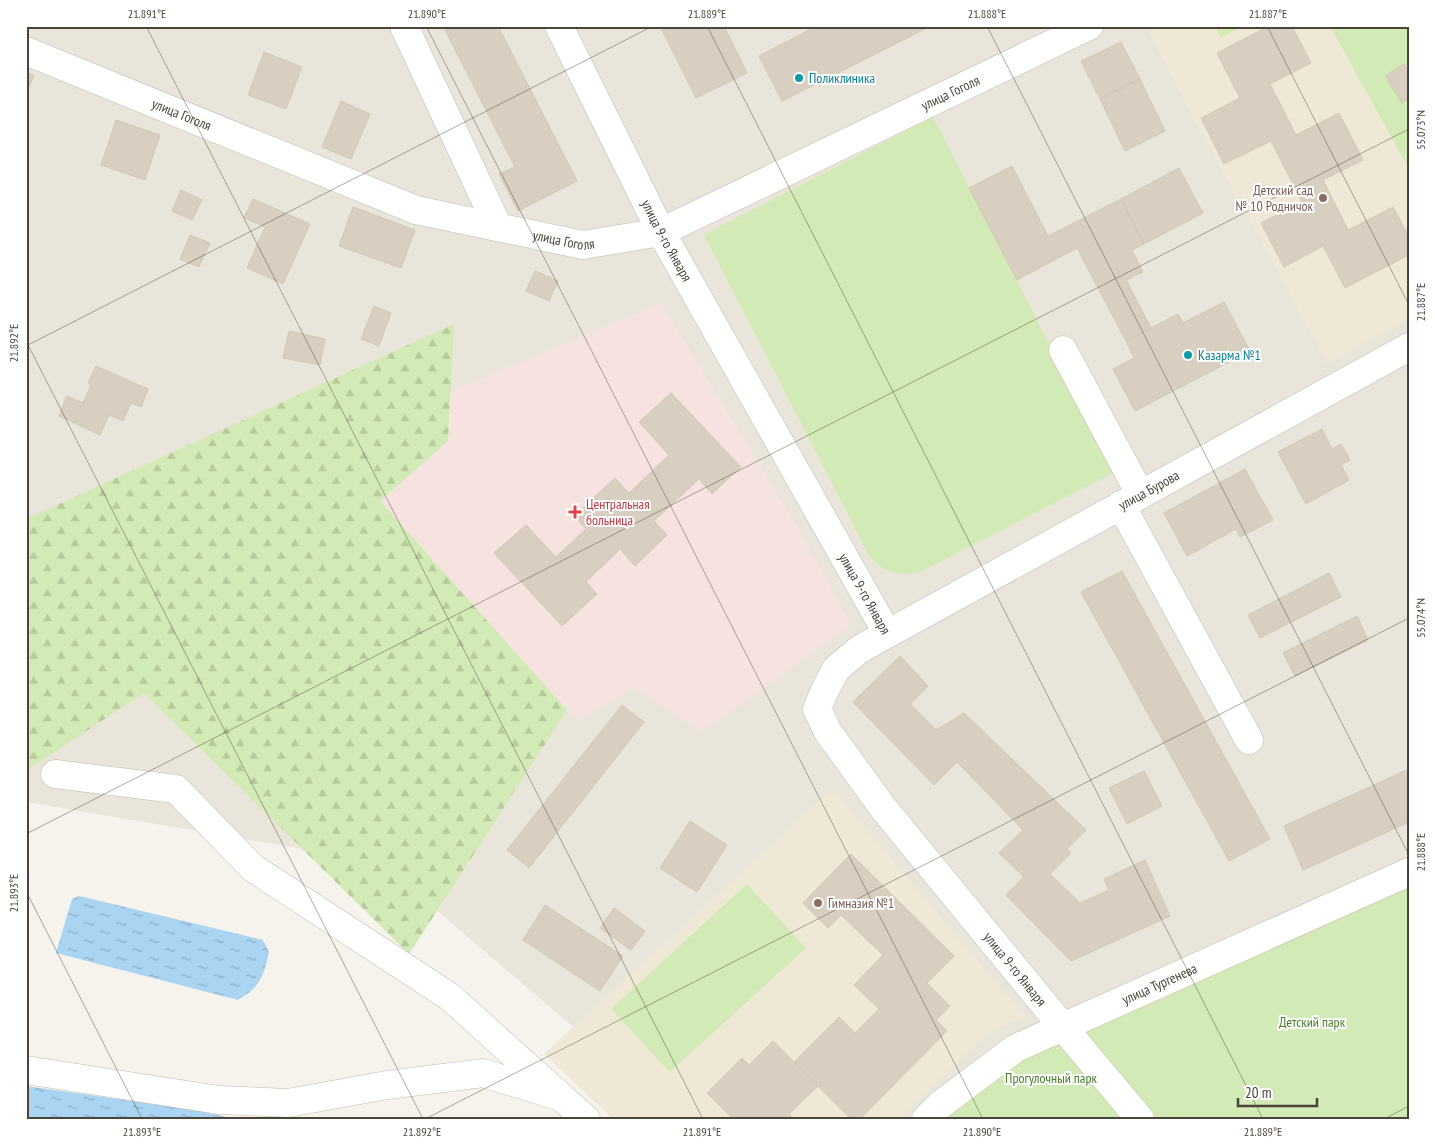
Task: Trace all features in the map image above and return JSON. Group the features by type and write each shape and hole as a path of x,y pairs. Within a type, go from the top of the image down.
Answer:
{"street":[{"path":"404,26 498,227"},
{"name":"улица 9-го Января","path":"559,26 660,232 887,632 860,649 836,669 817,709 828,732 884,809 1140,1119"},
{"name":"улица Гоголя","path":"26,51 416,210 582,245 660,232 1089,26"},
{"name":"улица Бурова","path":"887,632 1409,347"},
{"path":"1063,350 1131,499 1249,740"},
{"path":"55,774 176,789 252,868 450,997 586,1119"},
{"name":"улица Тургенева","path":"926,1119 940,1105 1016,1048 1409,872"},
{"path":"26,1070 219,1100 288,1103 387,1085 483,1073 561,1097"}],"shaded area":[{"path":"26,26 1409,26 1409,1119 681,1119 380,862 26,802"},
{"name":"Детский сад № 10 Родничок","path":"1146,26 1409,26 1409,318 1327,364 1196,123"},
{"name":"Центральная больница","path":"661,303 799,530 851,625 702,732 634,688 579,720 342,493 343,437"},
{"name":"Гимназия №1","path":"832,789 1025,1017 990,1031 899,1119 613,1119 544,1054"}],"green space":[{"path":"1215,26 1243,26 1221,38"},
{"path":"1330,26 1408,26 1409,169"},
{"path":"933,117 1115,472 922,571 900,574 882,567 870,557 704,235"},
{"path":"454,324 448,441 380,501 567,710 409,954 144,693 26,771 26,519"},
{"name":"Детский парк","path":"1409,872 1409,1119 926,1119 1016,1048"},
{"path":"747,884 806,948 670,1072 611,1009"}],"water":[{"path":"79,896 263,940 269,952 263,974 256,986 238,1000 56,953 72,899"},
{"path":"26,1086 195,1110 235,1119 26,1119"}],"building":[{"path":"443,26 498,26 577,181 518,211 499,174 515,167"},
{"path":"660,26 724,26 747,73 696,98"},
{"name":"Поликлиника","path":"817,26 931,26 782,101 759,56"},
{"path":"1269,26 1292,26 1311,63 1270,84 1296,135 1339,113 1363,160 1323,180 1348,230 1393,207 1409,237 1409,255 1345,288 1323,246 1284,267 1261,223 1302,202 1271,141 1224,164 1201,118 1240,98 1217,53"},
{"path":"1121,42 1140,79 1100,99 1081,61"},
{"path":"264,52 302,67 286,109 248,95"},
{"path":"1404,64 1409,72 1409,98 1402,103 1385,76"},
{"path":"26,72 34,75 26,94"},
{"path":"1140,79 1165,131 1125,151 1100,99"},
{"path":"341,101 370,114 351,159 322,147"},
{"path":"116,120 160,135 145,180 101,165"},
{"path":"1012,166 1048,236 1121,199 1144,244 1132,250 1143,272 1126,280 1151,328 1126,341 1077,248 1017,280 969,188"},
{"path":"1179,168 1203,213 1144,244 1121,199"},
{"path":"181,190 202,200 192,220 172,211"},
{"path":"253,199 310,224 283,284 247,268 265,227 244,218"},
{"path":"353,207 415,230 401,268 339,246"},
{"path":"190,235 210,243 199,267 180,259"},
{"path":"535,271 558,281 549,301 526,291"},
{"name":"Казарма №1","path":"1224,302 1250,351 1135,411 1113,369 1134,358 1126,341 1178,314 1183,323"},
{"path":"374,306 391,313 379,346 361,339"},
{"path":"289,331 325,339 320,365 283,358"},
{"path":"96,366 148,389 141,407 131,403 123,421 109,415 100,435 59,416 67,396 83,403 91,385 88,383"},
{"name":"Центральная больница","path":"671,393 741,467 712,494 699,479 654,521 667,535 635,566 620,549 586,582 597,594 562,626 494,553 526,525 556,557 586,529 574,516 615,478 629,493 669,455 639,422"},
{"path":"1322,429 1332,449 1341,444 1350,460 1341,465 1349,480 1306,504 1278,452"},
{"path":"1245,469 1273,520 1240,537 1236,529 1187,556 1164,513"},
{"path":"1122,571 1270,839 1229,861 1081,592"},
{"path":"1329,573 1341,597 1260,638 1248,615"},
{"path":"1357,616 1368,640 1295,676 1283,653"},
{"path":"900,656 928,686 910,704 936,730 964,713 1086,830 1067,849 1071,853 1050,874 1080,903 1109,890 1104,879 1145,860 1170,916 1071,961 1006,895 1024,877 999,853 1023,830 957,762 934,785 853,702"},
{"path":"622,705 644,722 529,868 507,850"},
{"path":"1409,769 1409,822 1303,870 1284,826"},
{"path":"1144,771 1162,806 1127,824 1109,788"},
{"path":"690,821 727,845 697,892 660,868"},
{"path":"851,854 954,956 927,983 950,1006 936,1020 947,1031 860,1119 851,1119 794,1062 839,1017 855,1033 879,1009 854,985 883,955 841,915 828,928 803,903"},
{"path":"545,905 623,956 600,991 523,940"},
{"path":"614,908 645,931 631,950 600,928"},
{"path":"773,1041 818,1086 789,1114 794,1119 733,1119 707,1093 742,1058 749,1065"}],"place":[{"name":"Поликлиника","path":"799,78"},
{"name":"Детский сад № 10 Родничок","path":"1323,198"},
{"name":"Казарма №1","path":"1188,355"},
{"name":"Центральная больница","path":"575,512"},
{"name":"Гимназия №1","path":"818,903"}],"park label":[{"name":"Прогулочный парк","path":"1051,1078"}]}
